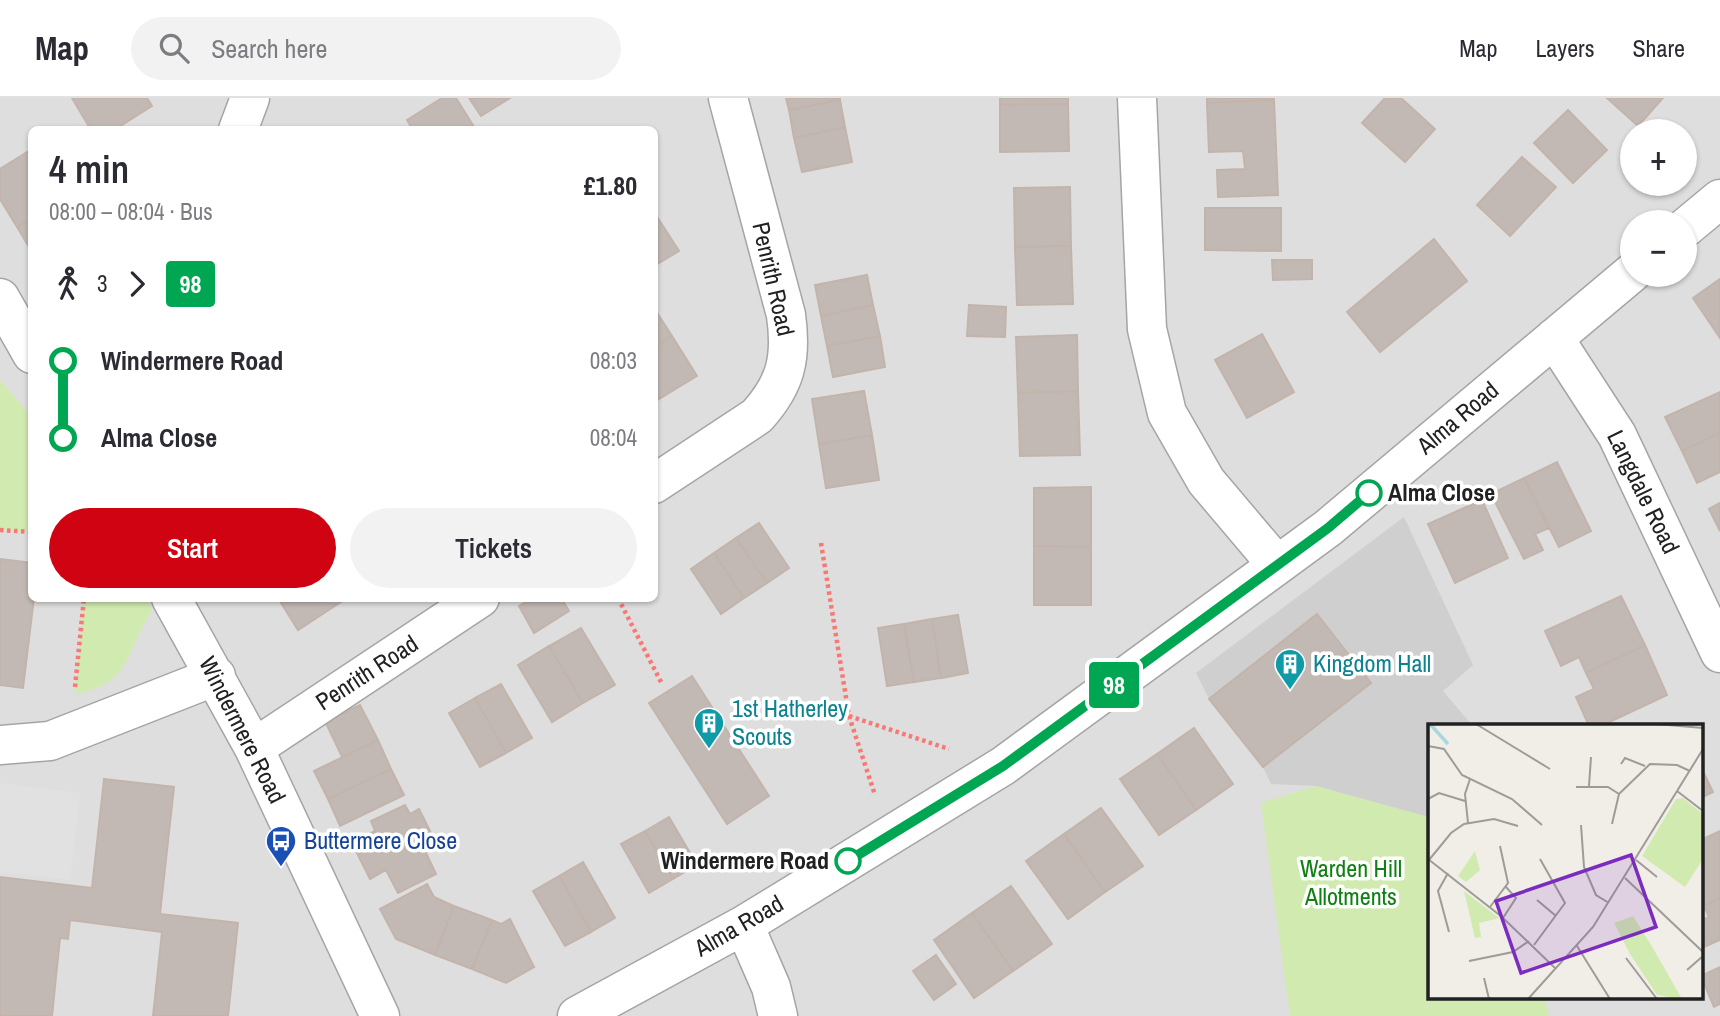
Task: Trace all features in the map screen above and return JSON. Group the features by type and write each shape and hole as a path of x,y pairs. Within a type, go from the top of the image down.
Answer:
{"street":[{"path":"240,126 250,98"},
{"name":"Penrith Road","path":"658,481 757,416 771,401 787,365 789,341 786,315 728,98"},
{"path":"1137,98 1147,329 1167,413 1206,481 1277,565"},
{"path":"1697,218 1720,199"},
{"name":"Alma Road","path":"577,1016 744,925 1003,766 1328,528 1620,283"},
{"path":"14,309 28,344"},
{"name":"Langdale Road","path":"1554,338 1617,435 1720,653"},
{"name":"Windermere Road","path":"173,602 254,748 380,1016"},
{"name":"Penrith Road","path":"254,748 474,602"},
{"path":"0,745 50,741 216,676"},
{"path":"744,925 771,987 778,1016"}],"path":[{"path":"0,530 28,532"},
{"path":"821,543 849,716 890,835"},
{"path":"71,733 84,602"},
{"path":"620,602 662,684"},
{"path":"849,716 1003,766"}],"shaded area":[{"path":"0,98 1720,98 1720,1016 0,1016"},
{"path":"1404,517 1473,665 1443,691 1471,724 1428,724 1427,817 1316,786 1271,784 1263,767 1209,699 1196,673"},
{"path":"0,783 80,793 70,880 0,871"}],"green space":[{"path":"0,380 28,413 28,532 0,530"},
{"path":"84,602 148,602 152,609 123,667 100,687 75,694"},
{"name":"Warden Hill Allotments","path":"1316,786 1428,817 1428,998 1544,998 1549,1016 1290,1016 1261,803"}],"building":[{"path":"72,98 147,98 152,106 120,126 89,126"},
{"path":"442,98 456,98 474,126 411,126 407,120"},
{"path":"469,98 510,98 481,116"},
{"path":"786,98 840,98 840,100 789,110"},
{"path":"1000,98 1068,98 1068,104 1000,105"},
{"path":"1207,98 1274,98 1274,100 1207,103"},
{"path":"1385,98 1401,98 1435,129 1405,162 1362,123"},
{"path":"1607,98 1663,98 1644,119 1630,119"},
{"path":"840,100 845,127 794,138 789,110"},
{"path":"1274,100 1278,195 1218,197 1217,170 1245,169 1243,151 1209,152 1207,103"},
{"path":"1068,104 1069,151 1000,152 1000,105"},
{"path":"1568,110 1607,150 1573,183 1534,143"},
{"path":"845,127 852,162 802,172 794,138"},
{"path":"28,152 28,221 17,227 0,199 0,169"},
{"path":"1522,157 1556,187 1510,236 1477,205"},
{"path":"1070,187 1071,246 1015,247 1014,188"},
{"path":"1205,208 1281,208 1281,251 1205,250"},
{"path":"658,218 679,251 658,264"},
{"path":"28,221 28,245 17,227"},
{"path":"1434,239 1467,281 1380,352 1347,312"},
{"path":"1071,246 1073,304 1017,305 1015,247"},
{"path":"1272,260 1312,260 1312,279 1273,280"},
{"path":"867,275 873,305 821,316 815,285"},
{"path":"1720,279 1720,338 1693,298"},
{"path":"873,305 880,336 827,346 821,316"},
{"path":"969,305 1006,307 1005,337 967,336"},
{"path":"658,314 672,336 658,345"},
{"path":"1262,334 1294,392 1247,418 1215,360"},
{"path":"1077,335 1078,391 1018,393 1016,337"},
{"path":"672,336 697,376 658,400 658,345"},
{"path":"880,336 885,367 833,377 827,346"},
{"path":"864,391 872,435 819,444 812,399"},
{"path":"1078,391 1080,455 1020,456 1018,393"},
{"path":"1720,392 1720,433 1682,451 1665,417"},
{"path":"1720,433 1720,472 1697,483 1682,451"},
{"path":"872,435 879,480 826,488 819,444"},
{"path":"1557,462 1591,531 1559,547 1524,478"},
{"path":"1524,478 1549,528 1535,534 1543,550 1524,559 1491,494"},
{"path":"1091,487 1091,547 1034,546 1034,488"},
{"path":"1482,500 1508,558 1455,583 1428,524"},
{"path":"1720,503 1720,531 1709,509"},
{"path":"759,523 789,568 767,583 736,538"},
{"path":"736,538 767,583 744,598 714,553"},
{"path":"1034,546 1091,547 1091,605 1034,605"},
{"path":"714,553 744,598 721,614 691,569"},
{"path":"0,559 28,562 28,602 34,602 23,688 0,685"},
{"path":"1621,596 1645,645 1586,673 1579,657 1561,666 1545,631"},
{"path":"280,602 341,602 298,630"},
{"path":"526,602 563,602 569,611 534,633 519,606"},
{"name":"Kingdom Hall","path":"1317,614 1371,683 1263,767 1209,699"},
{"path":"958,615 968,673 941,678 932,619"},
{"path":"932,619 941,678 914,682 904,624"},
{"path":"904,624 914,682 887,686 878,628"},
{"path":"581,628 615,685 583,703 549,646"},
{"path":"1645,645 1667,695 1605,724 1588,724 1576,697 1594,689 1586,673"},
{"path":"549,646 583,703 552,722 518,665"},
{"name":"1st Hatherley Scouts","path":"692,676 769,796 727,824 649,703"},
{"path":"501,684 532,738 506,753 475,698"},
{"path":"475,698 506,753 480,767 449,713"},
{"path":"360,705 378,740 342,757 325,721"},
{"path":"1194,728 1233,784 1196,810 1157,754"},
{"path":"378,740 391,769 328,799 314,771"},
{"path":"1157,754 1196,810 1159,835 1120,779"},
{"path":"391,769 404,795 340,826 328,799"},
{"path":"1702,769 1713,792 1702,798"},
{"path":"104,779 174,787 160,914 238,923 228,1016 153,1016 162,932 70,920 68,939 60,938 52,1016 0,1016 0,877 92,888"},
{"path":"405,805 410,814 419,809 437,845 425,851 436,874 398,893 386,870 370,879 352,843 375,831 371,821"},
{"path":"1101,808 1143,866 1105,892 1064,834"},
{"path":"669,817 697,865 673,879 645,831"},
{"path":"645,831 673,879 649,893 621,844"},
{"path":"1720,831 1720,898 1704,906 1702,901 1702,840"},
{"path":"1064,834 1105,892 1068,919 1026,861"},
{"path":"583,862 615,918 591,932 559,876"},
{"path":"559,876 591,932 565,946 533,891"},
{"path":"427,884 434,897 454,906 435,955 396,939 380,909"},
{"path":"1011,886 1052,944 1013,971 972,913"},
{"path":"1720,898 1720,940 1704,947 1702,920 1709,917 1704,906"},
{"path":"454,906 492,920 472,969 435,955"},
{"path":"972,913 1013,971 974,998 934,940"},
{"path":"510,919 534,967 506,983 472,969 492,920 501,924"},
{"path":"936,955 956,984 934,1000 913,971"},
{"path":"1720,967 1720,1004 1714,1007 1702,976"}],"bus line":[{"name":"98","path":"848,861 1003,766 1328,528 1369,493"}],"place":[{"name":"Alma Close","path":"1369,493"},
{"name":"Kingdom Hall","path":"1290,691"},
{"name":"1st Hatherley Scouts","path":"709,750"},
{"name":"Windermere Road","path":"848,861"},
{"name":"Buttermere Close","path":"281,868"}]}
